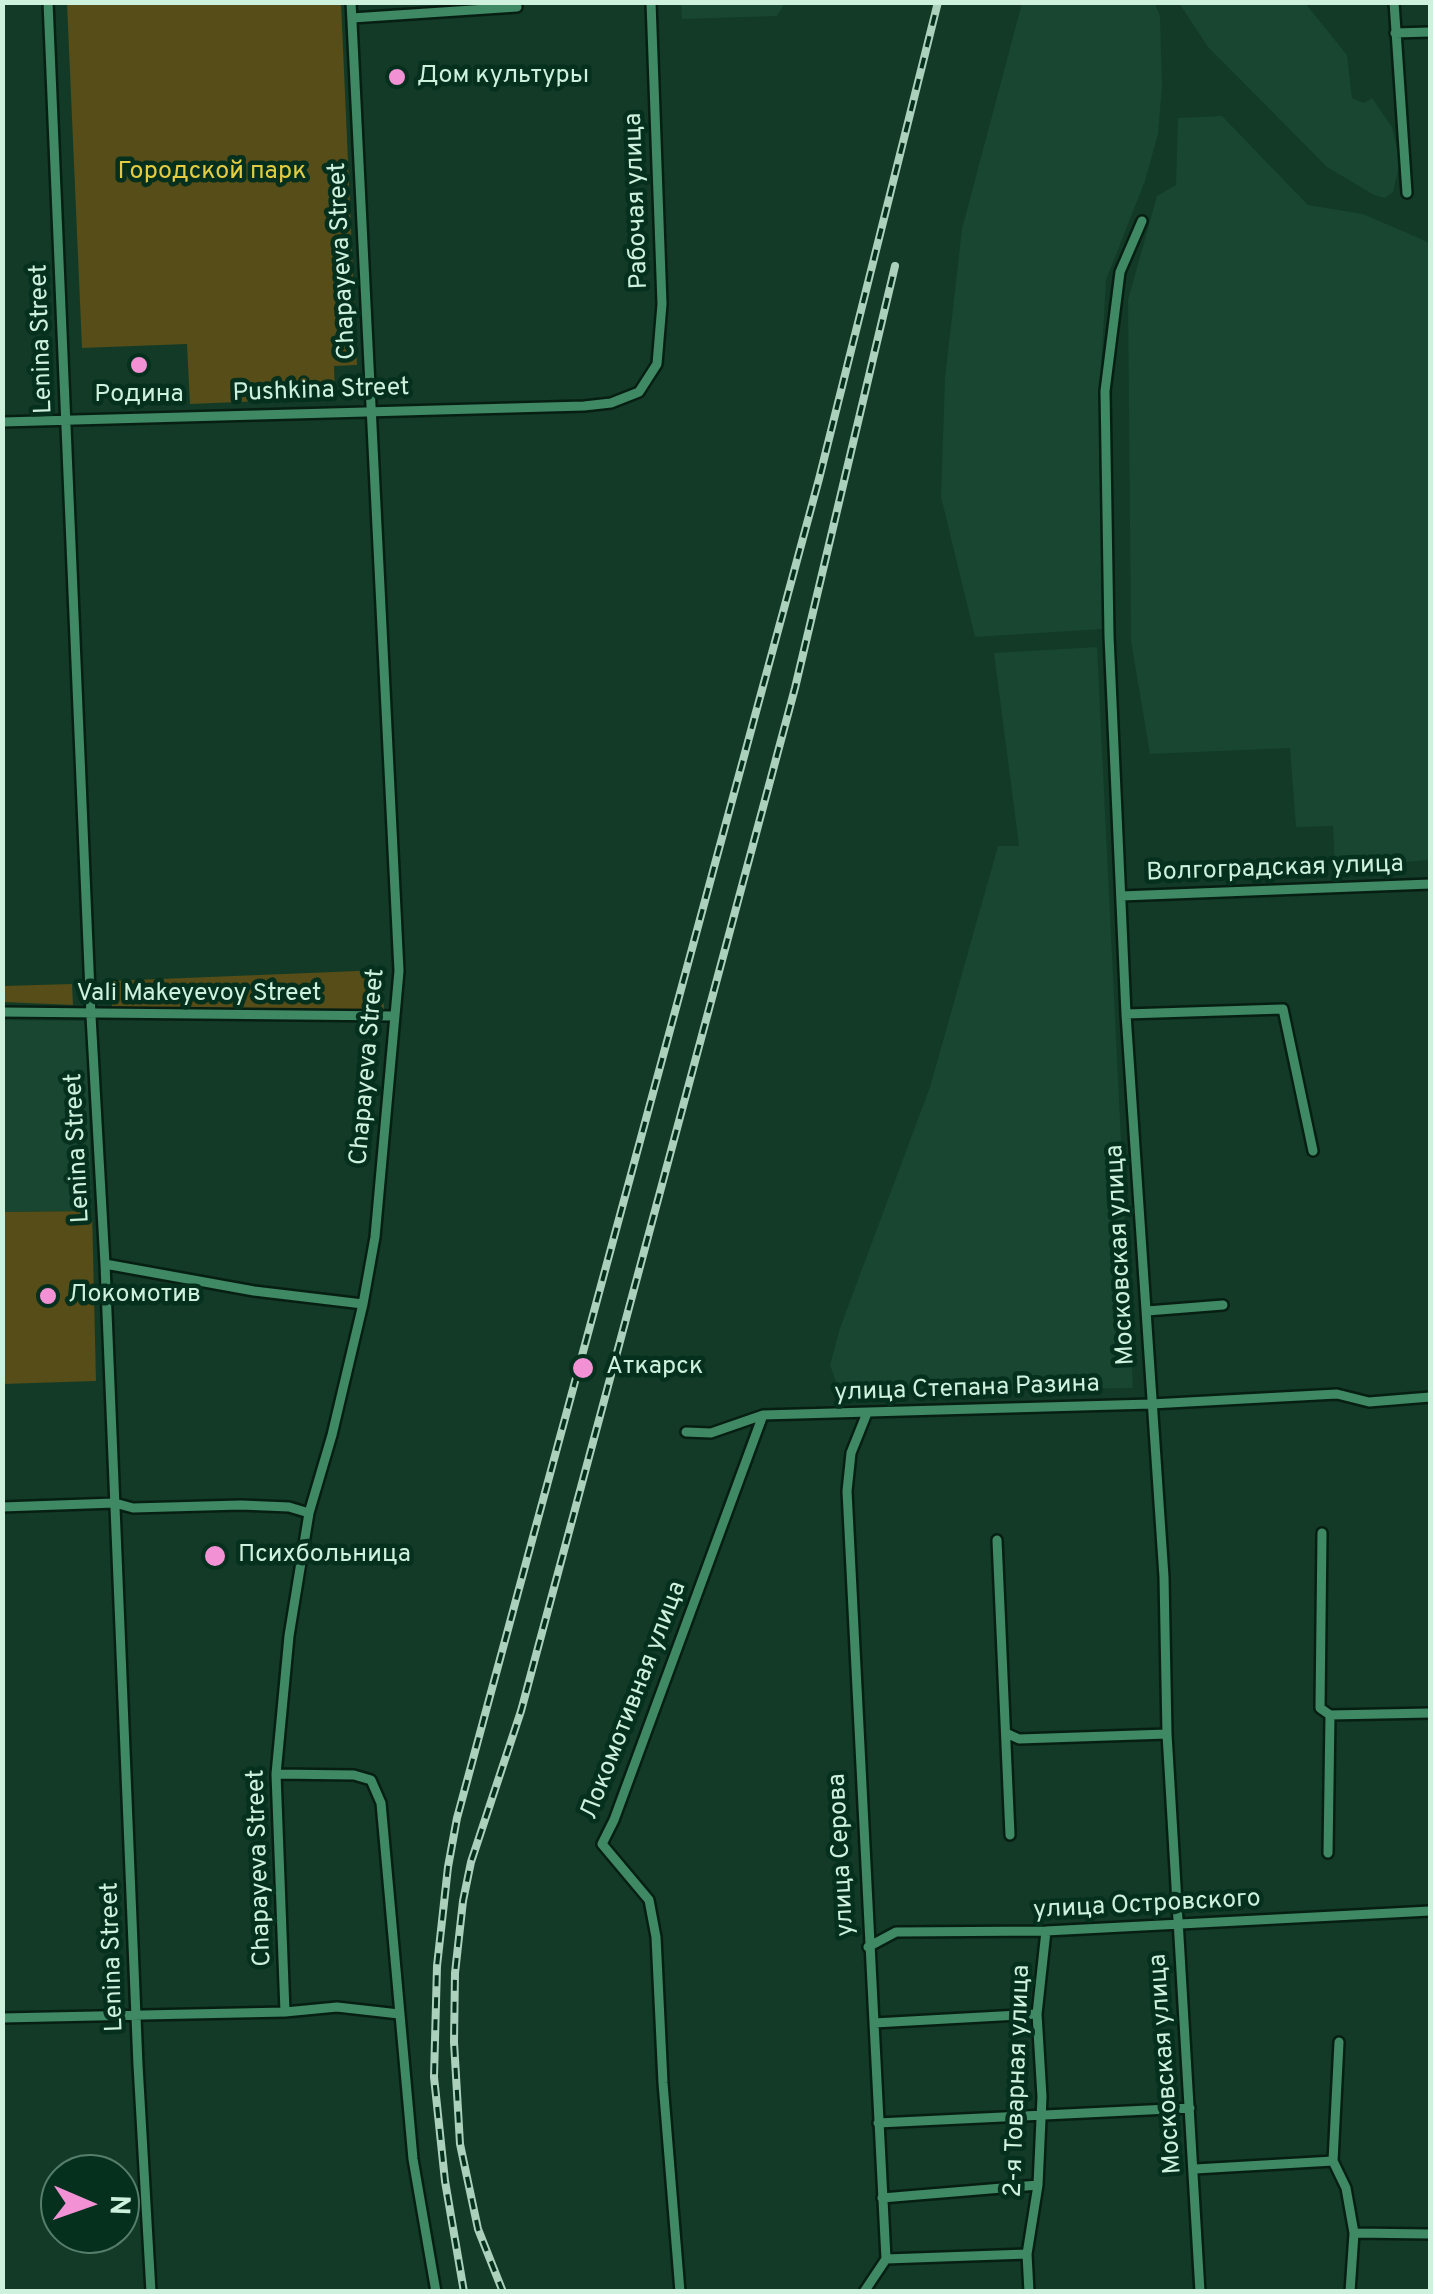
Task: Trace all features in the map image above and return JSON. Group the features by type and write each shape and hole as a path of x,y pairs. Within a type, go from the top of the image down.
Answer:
{"street":[{"name":"Lenina Street","path":"48,2 151,2292"},
{"name":"Chapayeva Street","path":"285,2012 276,1774 288,1636 309,1513 332,1436 363,1304 374,1237 399,971 351,2"},
{"name":"Рабочая улица","path":"639,392 658,364 662,304 651,2"},
{"path":"1394,2 1408,193"},
{"path":"352,18 517,7"},
{"path":"1395,34 1430,32"},
{"name":"Московская улица","path":"1142,221 1120,272 1105,392 1109,636 1126,1014 1164,1577 1167,1734 1200,2292"},
{"name":"Pushkina Street","path":"2,422 584,406 639,392"},
{"name":"Волгоградская улица","path":"1121,896 1430,884"},
{"path":"1126,1014 1283,1009 1313,1151"},
{"name":"Vali Makeyevoy Street","path":"2,1012 91,1016 395,1016"},
{"path":"105,1264 254,1291 363,1304"},
{"path":"1147,1311 1223,1306"},
{"name":"улица Степана Разина","path":"686,1432 711,1433 762,1415 1150,1404 1337,1394 1369,1402 1430,1396"},
{"name":"улица Серова","path":"867,1413 851,1454 847,1492 886,2259"},
{"name":"Локомотивная улица","path":"680,2292 656,1938 649,1900 602,1844 762,1415"},
{"path":"2,1506 115,1503 133,1508 289,1507 309,1513"},
{"path":"1322,1533 1320,1708 1330,1715 1430,1713"},
{"path":"998,1540 1010,1835"},
{"path":"1328,1853 1330,1715"},
{"path":"1006,1733 1019,1738 1167,1734"},
{"path":"276,1774 371,1780 381,1803 413,2159 436,2292"},
{"name":"улица Островского","path":"868,1947 896,1932 1178,1926 1430,1911"},
{"name":"2-я Товарная улица","path":"1029,2292 1027,2254 1038,2185 1038,2014 1046,1931"},
{"path":"2,2018 285,2012 336,2007 399,2014"},
{"path":"874,2023 1038,2014"},
{"path":"1339,2042 1333,2162 1346,2188 1354,2233 1350,2292"},
{"path":"878,2123 1190,2108"},
{"path":"1194,2169 1333,2162"},
{"path":"882,2198 1038,2185"},
{"path":"1354,2233 1430,2234"},
{"path":"864,2292 886,2259 1027,2254"}],"shaded area":[{"path":"681,2 785,3 777,16 682,19"},
{"path":"1022,3 1155,3 1160,16 1162,86 1158,134 1145,181 1106,280 1099,406 1102,629 975,637 941,497 945,378 962,229"},
{"path":"1179,3 1305,3 1347,55 1352,98 1364,103 1372,98 1392,127 1400,162 1393,192 1385,198 1374,195 1327,167 1208,47"},
{"path":"1222,116 1308,205 1363,214 1430,243 1430,860 1335,868 1333,826 1296,827 1290,748 1150,754 1131,641 1128,300 1157,196 1176,185 1178,118"},
{"path":"1097,647 1133,1388 857,1393 844,1389 836,1382 830,1365 840,1328 930,1087 998,846 1019,846 994,653"},
{"path":"2,1020 86,1021 92,1211 3,1212"}],"green space":[{"name":"Городской парк","path":"67,3 341,3 357,365 334,366 335,398 190,404 187,344 82,348"},
{"path":"382,970 384,1010 112,1008 111,981"},
{"path":"72,984 73,1005 3,1002 3,986"},
{"name":"Локомотив","path":"92,1211 96,1381 3,1384 3,1212"}],"railway":[{"path":"464,2292 445,2181 434,2077 437,1966 457,1818 819,479 938,2"},
{"path":"503,2292 478,2229 460,2144 454,2042 455,1973 463,1901 471,1862 521,1711 795,688 895,266"}],"place":[{"name":"Дом культуры","path":"397,77"},
{"name":"Родина","path":"139,365"},
{"name":"Локомотив","path":"48,1296"},
{"name":"Аткарск","path":"583,1368"},
{"name":"Психбольница","path":"215,1556"}]}
